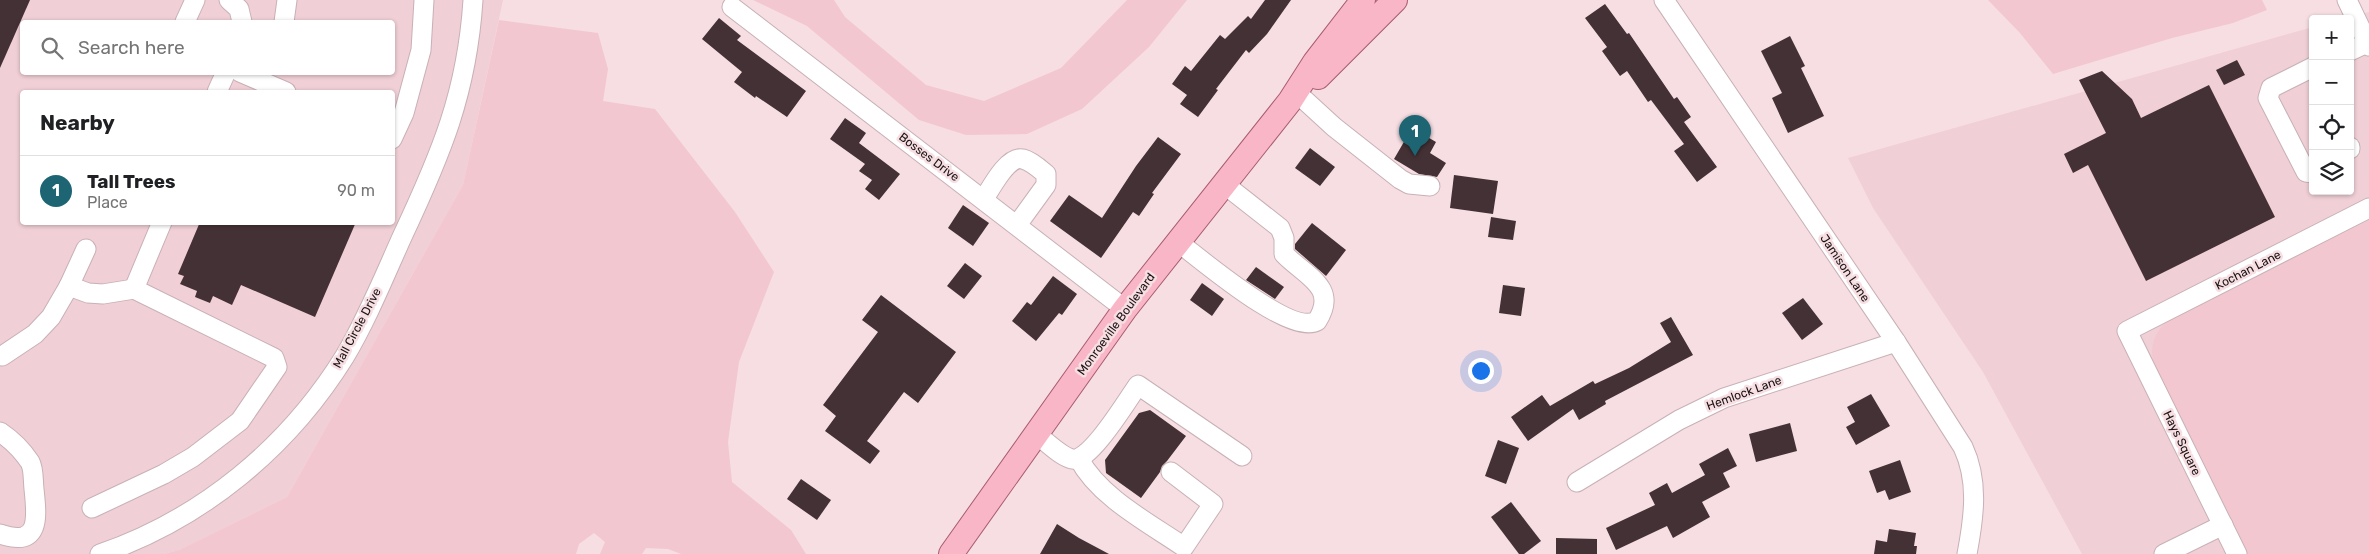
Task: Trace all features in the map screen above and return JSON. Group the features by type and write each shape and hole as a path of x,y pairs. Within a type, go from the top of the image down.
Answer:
{"main road":[{"name":"Monroeville Boulevard","path":"951,554 1125,309 1294,97 1315,62 1363,0"},
{"name":"Monroeville Boulevard","path":"1294,97 1323,73 1395,0"}],"street":[{"path":"186,20 195,0"},
{"path":"229,0 239,9 242,20"},
{"path":"284,20 287,0"},
{"path":"395,132 404,113 421,50 424,0"},
{"name":"Mall Circle Drive","path":"100,554 194,511 223,490 252,466 292,426 331,377 362,324 447,136 465,72 474,0"},
{"name":"Jamison Lane","path":"1664,0 1896,342 1971,462 1974,493 1967,554"},
{"path":"2347,0 2368,44 2354,49"},
{"name":"Bosses Drive","path":"732,7 1125,309"},
{"path":"2309,72 2270,88 2268,98 2306,172 2309,172"},
{"path":"218,90 225,75"},
{"path":"254,75 268,78 283,90"},
{"path":"1294,97 1400,179 1409,184 1430,186"},
{"path":"984,199 1007,166 1015,160 1021,158 1027,160 1046,174 1046,186 1017,225"},
{"path":"1178,242 1240,289 1284,318 1294,322 1313,323 1324,312 1325,295 1322,288 1283,252 1283,233 1280,228 1224,184"},
{"name":"Kochan Lane","path":"2127,331 2369,208"},
{"path":"134,289 161,225"},
{"path":"2,356 35,334 51,317 69,286 86,249"},
{"path":"69,286 88,293 103,294 134,289 274,358 277,367 240,421 192,457 164,474 92,508"},
{"name":"Hays Square","path":"2127,331 2237,554"},
{"name":"Hemlock Lane","path":"1577,482 1679,420 1724,398 1896,342"},
{"path":"1036,434 1067,457 1079,459 1099,440 1138,385 1242,456"},
{"path":"0,432 13,441 31,464 37,519 31,533 24,537 0,534"},
{"path":"1079,459 1091,479 1103,491 1184,547 1214,504 1171,472"},
{"path":"2164,554 2223,526"}],"shaded area":[{"path":"0,0 503,0 463,185 287,497 179,550 164,554 0,554"},
{"path":"753,0 834,0 845,17 926,85 984,101 1061,68 1127,0 1187,0 1149,47 1082,109 1027,134 966,135 919,120 807,26"},
{"path":"1988,0 2262,0 2267,10 2233,23 2172,38 2053,74 2020,33"},
{"path":"2369,12 2369,554 2082,554 1983,372 1873,208 1848,158 2309,28 2309,195 2354,195 2354,16"},
{"path":"499,20 598,33 608,69 603,101 655,109 735,212 774,272 739,362 728,442 732,482 791,530 806,554 681,554 668,549 646,548 642,554 600,554 605,542 594,533 579,544 576,554 164,554 179,550 287,497 463,185"},
{"path":"2369,220 2369,554 2246,554 2154,366 2152,352 2156,334 2169,319"}],"building":[{"path":"0,0 30,0 20,20 0,68"},
{"path":"1265,0 1291,0 1267,34 1249,53 1246,50 1216,89 1218,90 1198,117 1180,104 1187,95 1172,84 1185,66 1191,71 1220,35 1225,39 1248,16 1251,19"},
{"path":"1605,4 1627,34 1629,33 1674,99 1677,97 1691,117 1684,122 1717,167 1697,182 1674,151 1684,144 1651,100 1648,102 1627,71 1620,76 1602,51 1607,47 1585,18"},
{"path":"719,18 741,36 737,40 806,91 787,117 756,96 755,98 734,82 742,72 702,39"},
{"path":"1790,36 1805,66 1801,68 1824,116 1788,133 1772,98 1782,93 1761,51"},
{"path":"2237,60 2245,75 2224,85 2216,70"},
{"path":"2102,71 2132,99 2141,118 2209,85 2275,217 2146,281 2088,165 2073,173 2064,154 2106,133 2079,80"},
{"path":"845,118 866,133 859,143 900,174 879,200 865,189 872,180 859,171 865,164 830,139"},
{"path":"1412,128 1436,142 1430,153 1446,163 1437,177 1419,174 1394,159"},
{"path":"1158,137 1181,154 1152,193 1154,194 1139,216 1133,212 1101,258 1050,221 1069,195 1102,218 1136,166"},
{"path":"1310,148 1335,167 1320,186 1295,168"},
{"path":"1454,175 1498,181 1493,214 1450,208"},
{"path":"963,205 989,223 973,246 948,228"},
{"path":"1491,217 1516,221 1513,240 1488,237"},
{"path":"1312,223 1346,250 1326,276 1295,249 1295,244"},
{"path":"199,225 355,225 315,317 241,285 232,305 213,296 210,303 195,297 197,291 180,284 184,276 178,274"},
{"path":"965,263 982,276 964,299 947,286"},
{"path":"1256,267 1284,287 1275,299 1246,280"},
{"path":"1053,276 1077,294 1062,315 1059,313 1036,341 1012,321 1027,302 1031,305"},
{"path":"1202,283 1224,299 1212,316 1190,300"},
{"path":"1503,285 1525,288 1521,316 1499,313"},
{"path":"881,295 956,352 918,403 904,392 867,441 880,451 870,464 825,431 836,416 823,405 878,332 862,320"},
{"path":"1803,298 1823,324 1802,340 1782,313"},
{"path":"1671,317 1693,355 1605,401 1606,404 1579,420 1573,409 1528,441 1511,417 1542,395 1550,406 1593,381 1595,384 1629,368 1671,342 1660,323"},
{"path":"1871,394 1890,426 1856,445 1846,427 1855,422 1847,407"},
{"path":"1150,410 1186,436 1162,466 1160,472 1141,498 1106,473 1105,460 1139,413"},
{"path":"1790,423 1797,451 1756,462 1749,434"},
{"path":"1498,440 1519,448 1506,484 1485,476"},
{"path":"1728,448 1737,466 1723,473 1730,487 1702,502 1710,517 1673,538 1667,526 1616,550 1606,528 1655,505 1649,493 1667,483 1672,493 1705,475 1699,464"},
{"path":"1900,460 1911,492 1889,500 1885,490 1877,493 1869,471"},
{"path":"801,479 831,500 817,520 787,499"},
{"path":"1511,502 1541,541 1524,554 1519,554 1491,517"},
{"path":"1057,524 1079,538 1109,554 1040,554"},
{"path":"1889,529 1916,533 1914,546 1917,546 1916,554 1874,554 1876,540 1887,542"},
{"path":"1556,538 1597,539 1597,554 1556,554"}],"place":[{"name":"Tall Trees","path":"1415,156"}]}
